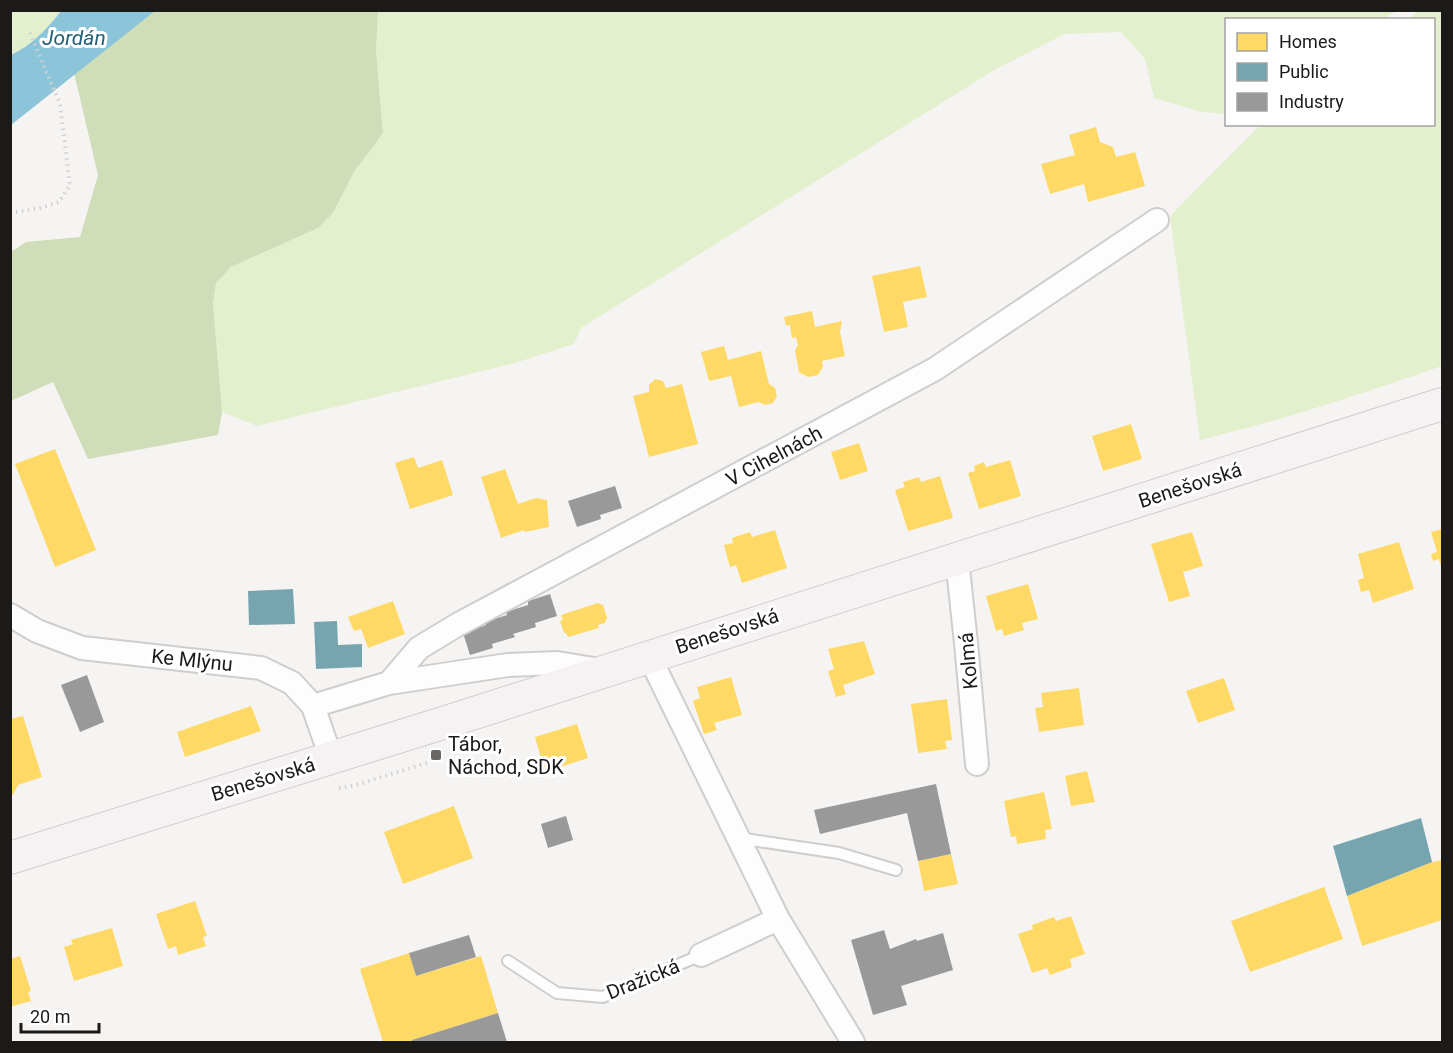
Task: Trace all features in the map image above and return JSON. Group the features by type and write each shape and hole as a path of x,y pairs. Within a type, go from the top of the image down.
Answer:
{"main road":[{"name":"Benešovská","path":"10,858 1443,404"}],"street":[{"name":"V Cihelnách","path":"389,683 419,648 457,624 935,369 1157,220"},
{"name":"Kolmá","path":"957,559 977,764"},
{"name":"Ke Mlýnu","path":"10,615 37,631 82,648 261,668 292,683 313,706 331,758"},
{"path":"649,656 778,920 853,1042"},
{"path":"313,706 389,683 508,665 557,663 604,671"},
{"name":"Dražická","path":"701,955 778,920"}],"lane":[{"path":"738,838 839,853 896,870"},
{"name":"Dražická","path":"508,961 557,993 603,997 701,955"}],"path":[{"path":"10,213 59,202 70,185 60,104 28,31"}],"green space":[{"path":"1421,10 1442,11 1442,366 1322,406 1200,440 1170,216 1259,126 1435,126 1435,18 1409,18"},
{"path":"11,11 61,11 39,36 11,55"},
{"path":"155,11 378,11 376,50 383,133 354,172 333,213 318,228 231,267 216,283 213,304 222,412 218,435 88,459 53,382 11,401 11,252 26,242 80,237 98,175 74,73"},
{"path":"378,11 1397,11 1385,18 1225,18 1225,114 1201,112 1154,98 1145,59 1121,32 1065,34 996,69 581,328 574,344 515,363 257,426 222,412 213,304 216,283 231,267 318,228 333,213 354,172 383,133 376,50"}],"water":[{"name":"Jordán","path":"61,11 155,11 11,125 11,55 39,36"}],"building: Homes":[{"path":"1096,127 1100,142 1113,147 1116,157 1135,152 1145,186 1088,202 1084,184 1050,194 1041,164 1075,155 1069,135"},
{"path":"920,266 927,297 903,302 908,327 884,332 872,276"},
{"path":"812,311 815,327 842,321 840,332 845,356 822,361 823,367 818,375 808,377 799,372 795,350 798,345 796,337 792,338 790,325 786,326 784,317"},
{"path":"724,346 728,360 761,351 769,384 775,388 777,396 773,403 765,405 759,402 739,407 731,376 709,381 701,352"},
{"path":"655,379 663,381 666,388 682,384 698,444 649,457 633,396 649,392 649,385"},
{"path":"1131,424 1142,459 1103,471 1092,436"},
{"path":"859,443 868,471 840,480 831,452"},
{"path":"55,449 96,550 55,567 15,464"},
{"path":"414,457 418,468 442,460 453,495 410,509 395,463"},
{"path":"1010,460 1021,496 979,509 968,473 975,471 974,466 984,462 986,467"},
{"path":"505,469 518,504 536,498 547,500 549,527 525,532 524,530 501,538 481,477"},
{"path":"940,476 953,518 908,531 895,490 905,487 903,482 919,477 921,482"},
{"path":"1442,529 1442,570 1439,559 1433,561 1431,554 1437,552 1431,532"},
{"path":"775,530 787,568 742,583 736,565 730,567 724,545 733,543 732,538 750,532 752,537"},
{"path":"1192,532 1203,566 1183,572 1190,596 1169,602 1151,544"},
{"path":"1399,542 1414,589 1373,603 1369,590 1361,592 1358,580 1364,578 1358,554"},
{"path":"1028,584 1038,619 1022,623 1024,630 1004,636 1002,629 996,631 986,596"},
{"path":"393,601 405,634 368,648 361,629 354,631 348,617"},
{"path":"598,603 603,605 607,618 605,623 598,625 599,628 568,637 564,633 560,621 563,620 561,615"},
{"path":"864,641 875,674 843,685 846,694 836,697 828,671 834,669 828,649"},
{"path":"731,677 742,715 714,723 717,730 704,734 693,701 700,698 697,687"},
{"path":"1224,678 1235,710 1198,723 1186,691"},
{"path":"1079,688 1084,725 1039,732 1035,708 1043,707 1041,693"},
{"path":"947,699 952,740 945,741 947,749 918,753 911,704"},
{"path":"251,706 261,731 185,757 177,732"},
{"path":"23,716 42,777 18,785 13,795 10,796 10,719"},
{"path":"577,724 588,758 545,772 535,737"},
{"path":"1087,771 1095,802 1071,806 1065,776"},
{"path":"1044,792 1052,829 1045,830 1046,839 1017,844 1016,836 1011,837 1004,801"},
{"path":"454,806 473,858 403,884 384,832"},
{"path":"951,854 958,884 924,891 918,861"},
{"path":"1442,860 1442,920 1362,946 1347,896"},
{"path":"1324,887 1343,939 1250,972 1231,921"},
{"path":"195,901 207,936 203,937 206,946 178,955 176,946 168,949 156,914"},
{"path":"1071,916 1085,954 1070,959 1072,967 1050,975 1047,968 1032,973 1018,934 1033,929 1032,925 1054,917 1056,921"},
{"path":"112,928 123,966 74,981 64,947 73,944 71,940"},
{"path":"409,953 416,976 481,956 498,1013 412,1040 413,1042 383,1042 360,969"},
{"path":"20,956 31,991 28,992 31,1001 10,1007 10,959"}],"building: Public":[{"path":"293,589 295,624 249,625 248,591"},
{"path":"337,621 338,645 362,644 362,667 316,669 314,622"},
{"path":"1421,818 1432,862 1347,896 1333,846"}],"building: Industry":[{"path":"615,486 622,508 600,515 601,519 577,527 568,501"},
{"path":"550,594 557,616 535,623 536,627 513,634 515,637 492,644 493,648 470,655 463,633 486,625 485,622 507,615 506,612 528,605 528,601"},
{"path":"87,675 104,722 80,732 61,685"},
{"path":"936,784 951,854 918,861 907,813 820,834 814,810"},
{"path":"566,816 573,840 548,848 541,824"},
{"path":"884,930 890,949 916,939 917,941 943,933 953,970 901,986 907,1005 873,1015 851,940"},
{"path":"469,935 476,957 416,976 409,953"},
{"path":"498,1013 507,1042 413,1042 412,1040"}],"place":[{"name":"Tábor, Náchod, SDK","path":"436,755"}]}
